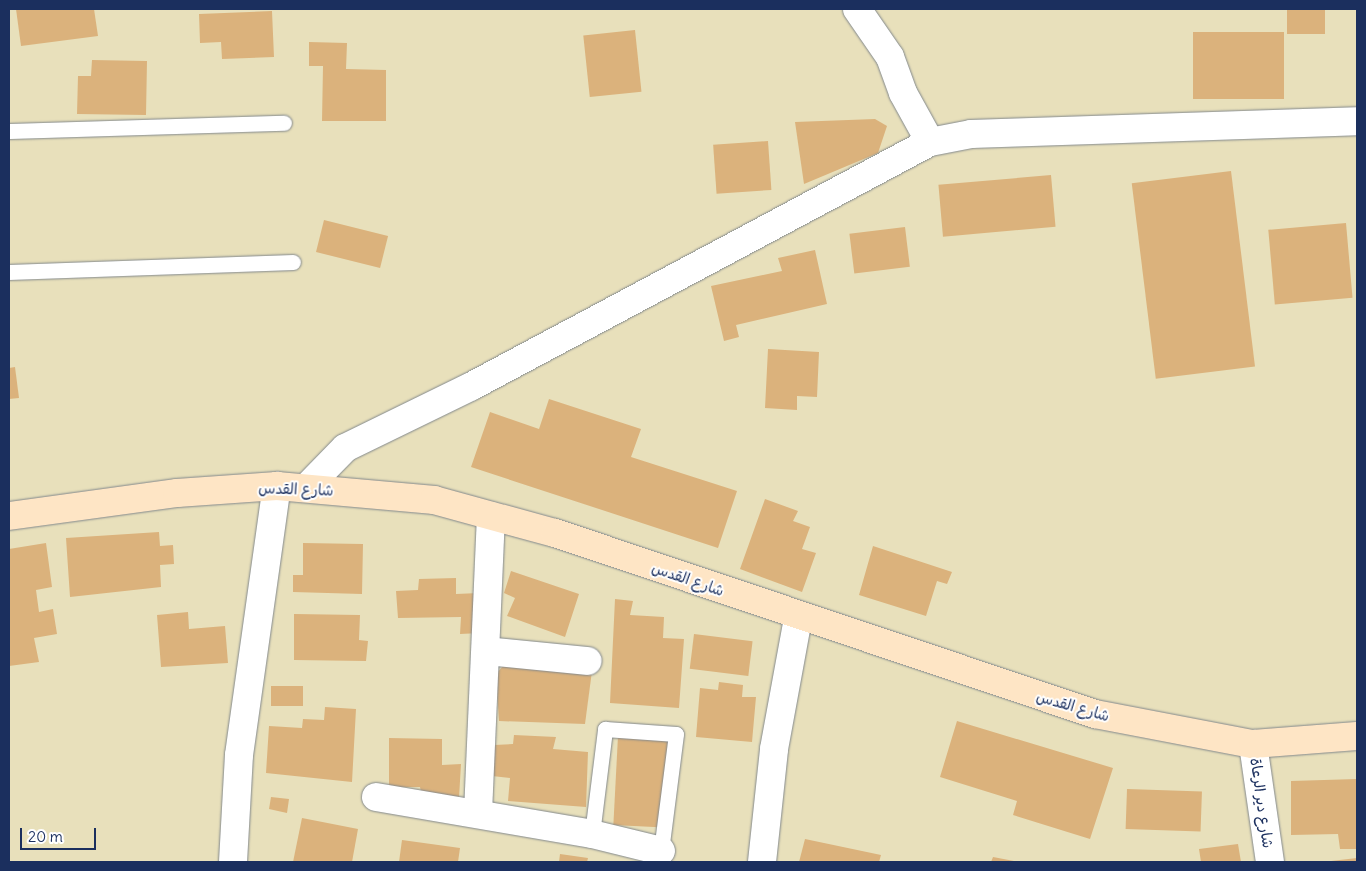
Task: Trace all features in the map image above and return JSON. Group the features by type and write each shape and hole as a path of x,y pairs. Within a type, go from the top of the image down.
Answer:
{"main road":[{"name":"شارع القدس","path":"9,516 177,493 277,486 307,487 434,500 555,533 798,618 1095,714 1254,744 1357,736"}],"street":[{"path":"857,9 890,57 903,93 930,142"},
{"path":"307,487 345,448 481,382 930,142 971,134 1357,121"},
{"path":"233,862 238,755 277,486"},
{"path":"478,813 491,516"},
{"path":"762,862 774,749 798,618"},
{"path":"486,652 588,661"},
{"name":"شارع دير الرعاة","path":"1254,744 1270,862"},
{"path":"376,797 592,834 662,851"}],"lane":[{"path":"9,130 284,123"},
{"path":"9,272 292,262"},
{"path":"592,834 605,729 676,734 662,851"}],"building":[{"path":"16,9 94,9 98,36 21,46"},
{"path":"1287,9 1325,9 1325,34 1287,34"},
{"path":"272,11 274,57 222,59 221,42 200,43 199,14"},
{"path":"635,30 641,92 590,97 583,35"},
{"path":"1193,32 1284,32 1284,99 1193,99"},
{"path":"309,42 347,43 346,69 386,70 386,121 322,121 323,66 309,66"},
{"path":"92,60 147,61 146,115 77,114 78,76 91,76"},
{"path":"875,119 887,126 878,153 804,184 795,122"},
{"path":"768,141 771,190 717,194 713,145"},
{"path":"1231,171 1255,367 1156,379 1132,183"},
{"path":"1051,175 1056,227 943,237 938,185"},
{"path":"324,220 388,236 380,268 316,252"},
{"path":"1346,223 1353,298 1275,305 1268,230"},
{"path":"905,227 910,267 854,274 849,234"},
{"path":"815,250 827,304 736,325 739,337 724,341 711,286 782,271 778,258"},
{"path":"768,349 819,352 817,397 797,396 797,410 765,408"},
{"path":"15,367 19,398 9,399 9,368"},
{"path":"549,399 641,429 631,457 737,491 718,548 471,467 490,412 539,429"},
{"path":"765,499 798,511 793,521 810,527 802,549 816,553 802,592 740,569"},
{"path":"159,532 160,546 173,545 174,564 160,565 161,587 70,597 66,538"},
{"path":"46,543 52,587 36,590 39,612 53,609 57,634 34,638 39,662 9,666 9,549"},
{"path":"303,543 363,544 362,594 293,592 293,575 303,575"},
{"path":"873,546 952,572 947,584 937,581 926,616 859,595"},
{"path":"511,571 579,594 565,637 507,616 515,598 504,593"},
{"path":"456,578 456,594 479,593 480,633 460,634 461,617 398,618 396,591 418,590 419,579"},
{"path":"615,599 633,601 630,615 664,617 663,638 684,639 679,708 610,703"},
{"path":"188,612 189,629 225,626 228,663 161,667 157,615"},
{"path":"294,614 360,615 359,640 368,641 366,661 294,660"},
{"path":"694,634 753,641 748,676 690,669"},
{"path":"504,665 592,671 585,724 499,721 496,674"},
{"path":"719,682 743,685 742,697 756,697 752,742 696,737 700,688 718,690"},
{"path":"271,686 303,686 303,706 271,706"},
{"path":"325,707 356,709 352,782 266,773 269,726 302,728 303,719 324,720"},
{"path":"957,721 1113,768 1090,839 1013,815 1017,801 940,777"},
{"path":"514,735 556,737 553,749 588,752 586,807 508,801 510,778 492,776 494,745 513,744"},
{"path":"618,736 669,739 664,828 613,825"},
{"path":"389,738 442,739 442,765 461,764 459,798 422,796 420,787 389,787"},
{"path":"1357,779 1357,849 1340,849 1338,834 1291,835 1291,781"},
{"path":"1127,789 1202,792 1201,832 1126,829"},
{"path":"271,797 289,799 287,813 269,809"},
{"path":"302,818 358,829 352,862 293,862"},
{"path":"805,839 881,855 879,862 799,862"},
{"path":"402,840 460,848 458,862 399,862"},
{"path":"1238,844 1241,862 1201,862 1199,849"},
{"path":"560,854 588,858 587,862 559,862"},
{"path":"993,857 1014,861 1014,862 991,862"},
{"path":"1357,858 1357,862 1331,862 1331,861"}]}
